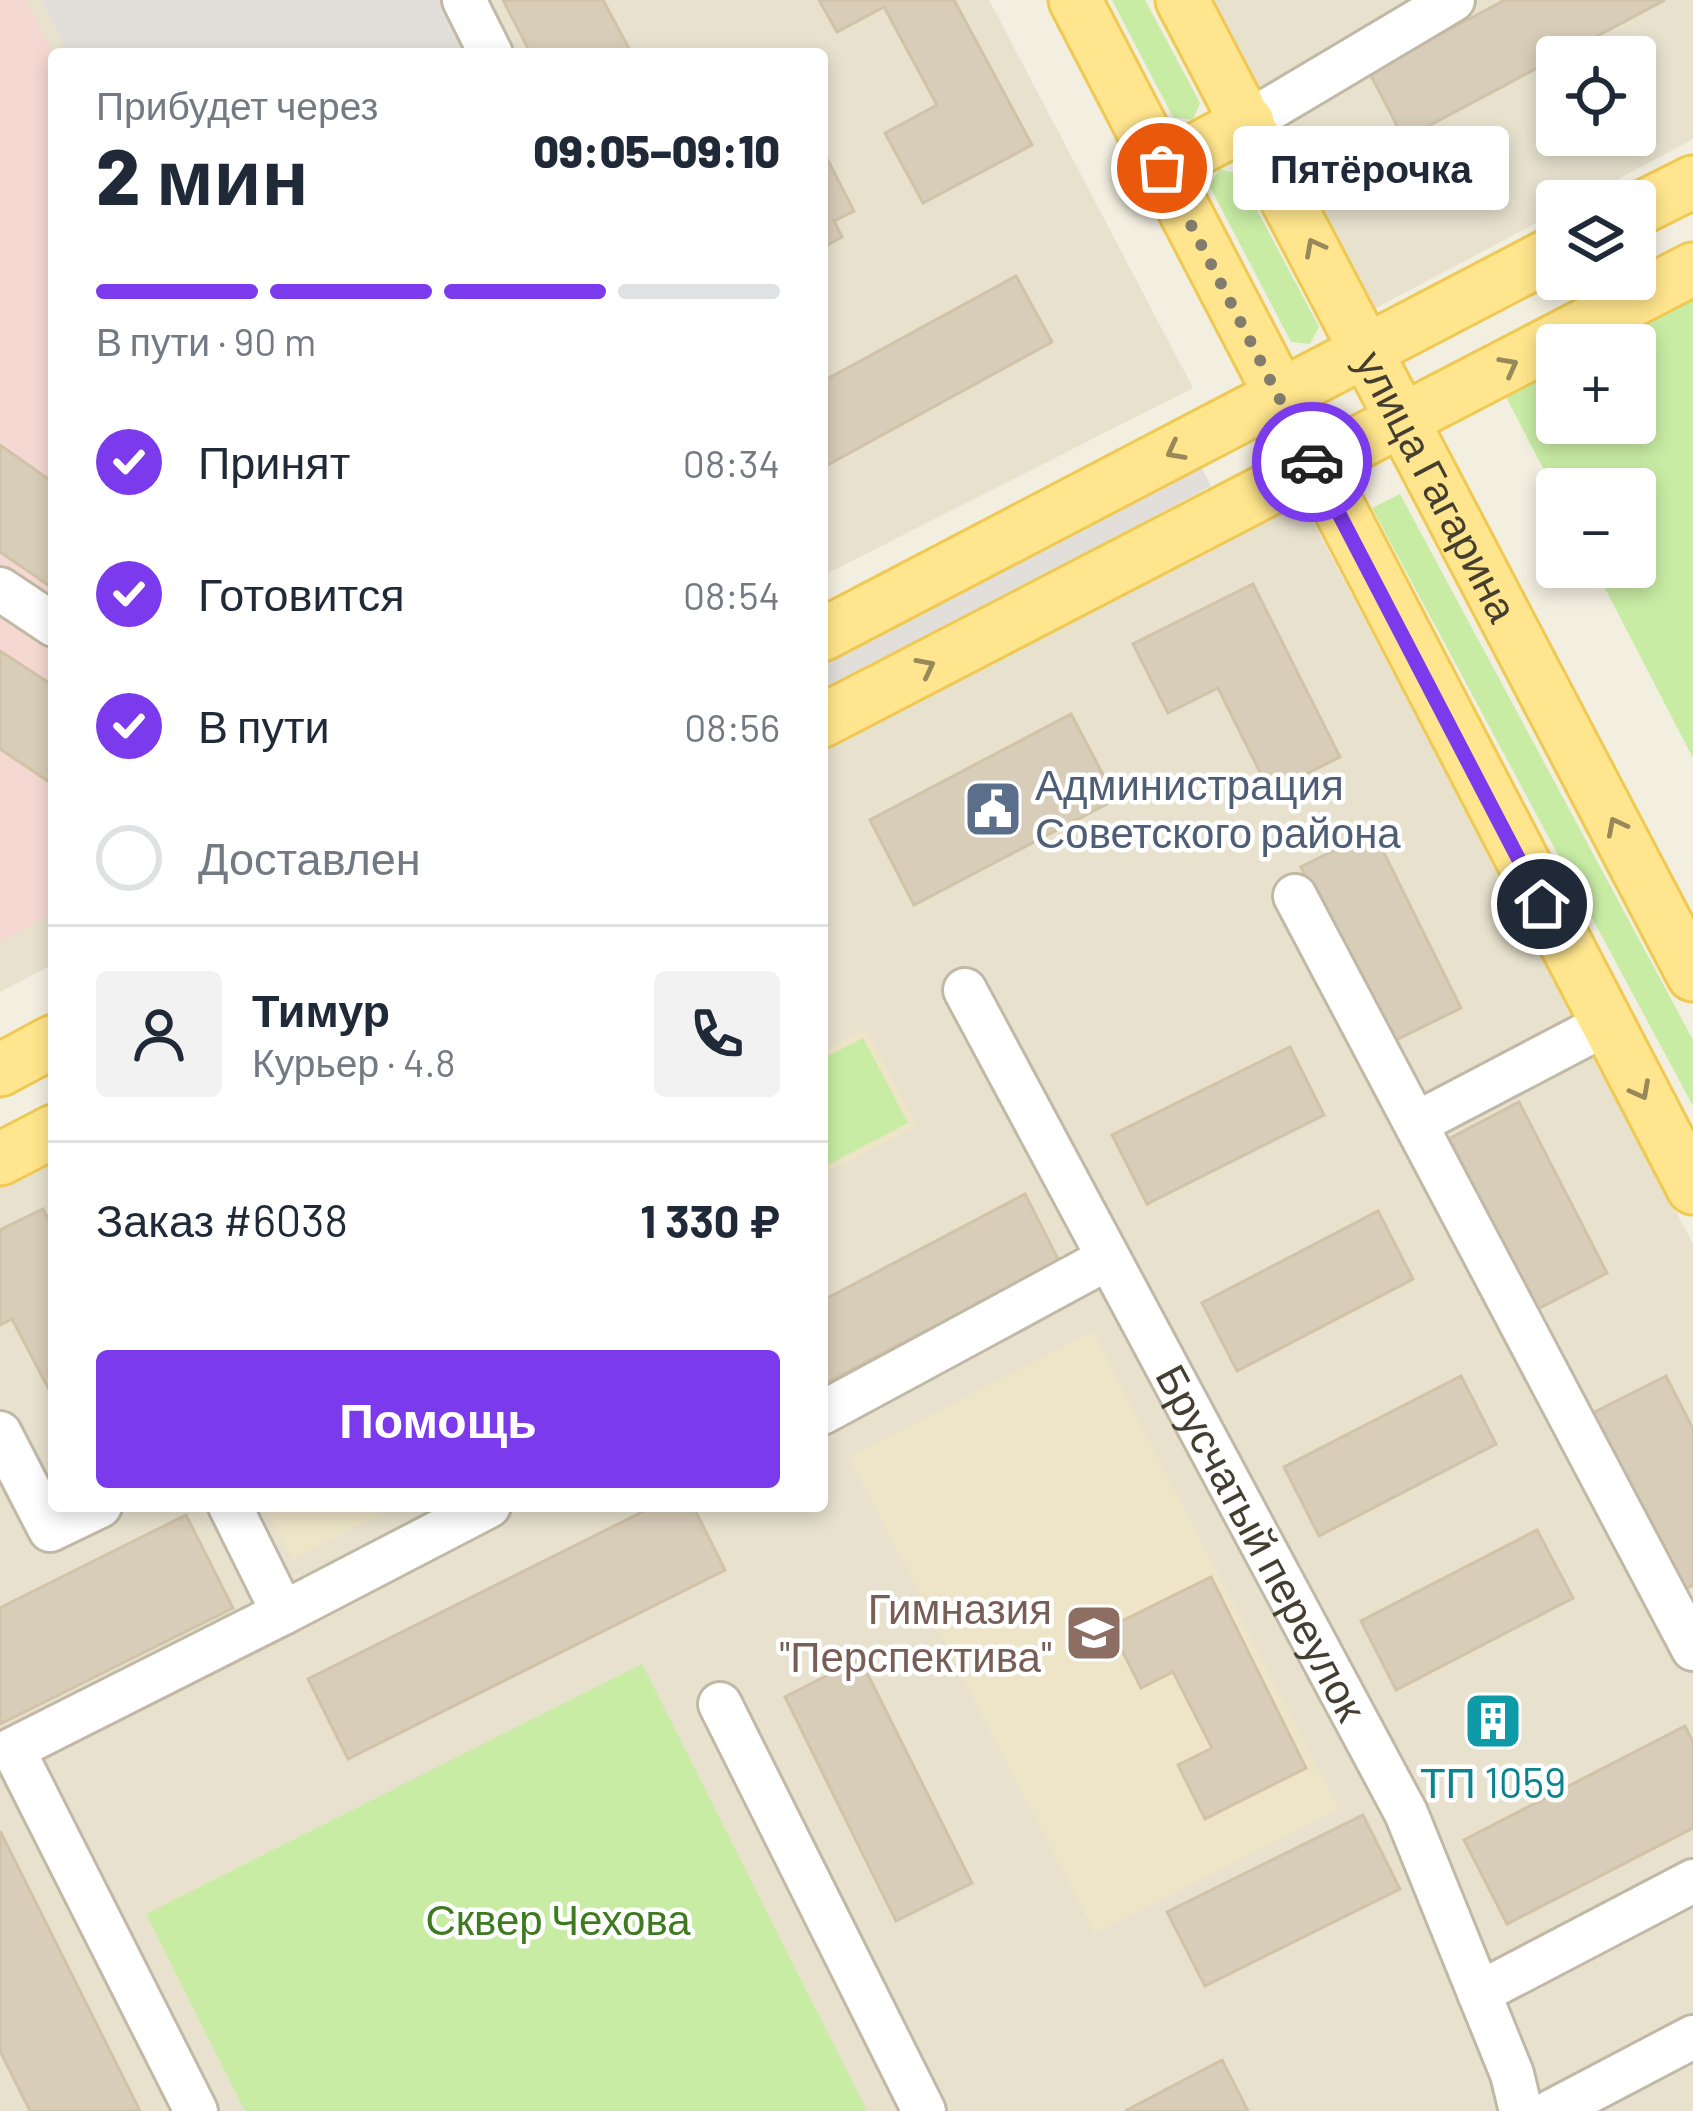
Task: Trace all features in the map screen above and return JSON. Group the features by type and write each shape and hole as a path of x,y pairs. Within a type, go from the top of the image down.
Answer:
{"main road":[{"path":"1075,0 1693,1188"},
{"name":"улица Гагарина","path":"1182,0 1693,975"},
{"path":"1162,168 1248,122"},
{"path":"1656,200 1693,182"},
{"path":"828,632 1536,262"},
{"path":"828,718 1693,269"},
{"path":"0,1070 48,1044"},
{"path":"0,1160 48,1141"}],"street":[{"path":"464,0 488,48"},
{"path":"1248,122 1452,0"},
{"path":"0,589 48,622"},
{"path":"1295,896 1693,1648"},
{"name":"Брусчатый переулок","path":"965,990 1105,1260 1406,1813 1521,2111"},
{"path":"1417,1124 1606,1024"},
{"path":"828,1410 1105,1260"},
{"path":"0,1433 50,1530 88,1512"},
{"path":"233,1512 283,1613"},
{"path":"196,2111 13,1749 477,1512"},
{"path":"720,1704 924,2111"},
{"path":"1479,1993 1693,1881"},
{"path":"1552,2111 1693,2037"}],"shaded area":[{"path":"0,0 989,0 1193,388 828,573 828,48 48,48 48,967 0,992"},
{"path":"0,0 25,0 50,48 48,917 0,942"},
{"path":"41,0 438,0 463,48 66,48"},
{"path":"1212,0 1693,0 1693,139 1616,180 1536,180 1536,223 1374,309"},
{"path":"1198,460 1211,486 828,691 828,655"},
{"path":"1298,493 1693,1244 1693,2111 0,2111 0,1180 48,1155 48,1512 828,1512 828,742"},
{"path":"866,1028 917,1126 828,1172 828,1048"},
{"name":"Гимназия \"Перспектива\"","path":"1093,1331 1339,1809 1095,1934 849,1457"},
{"path":"267,1512 385,1512 292,1560"}],"green space":[{"path":"1112,0 1145,0 1200,103 1193,120 1173,117"},
{"path":"1220,169 1238,174 1319,327 1310,344 1291,342 1209,185"},
{"path":"1693,296 1693,758 1605,588 1656,588 1656,468 1543,468 1504,393 1536,377 1536,444 1656,444 1656,324 1639,324"},
{"path":"1400,494 1693,1040 1693,1106 1372,508"},
{"path":"863,1038 908,1123 828,1165 828,1056"},
{"name":"Сквер Чехова","path":"642,1664 867,2111 245,2111 146,1914"}],"building":[{"path":"503,0 603,0 629,48 528,48"},
{"path":"819,0 954,0 1032,145 923,203 885,133 937,105 884,7 837,32"},
{"path":"1505,0 1665,0 1597,36 1536,36 1536,69 1404,139 1369,72"},
{"path":"828,161 854,211 834,221 842,237 828,245"},
{"path":"1016,276 1052,342 828,465 828,379"},
{"path":"0,445 48,479 48,585 0,552"},
{"path":"1253,584 1340,757 1270,792 1218,688 1168,713 1133,644"},
{"path":"0,651 48,682 48,781 0,749"},
{"name":"Администрация Советского района","path":"1071,714 1116,799 914,905 870,820"},
{"path":"1373,831 1461,1008 1388,1044 1301,867"},
{"path":"1290,1047 1324,1115 1147,1204 1112,1135"},
{"path":"1519,1102 1607,1273 1534,1311 1445,1141"},
{"path":"1025,1194 1059,1261 828,1382 828,1298"},
{"path":"43,1209 48,1219 48,1388 12,1319 0,1325 0,1230"},
{"path":"1378,1211 1413,1279 1237,1371 1202,1303"},
{"path":"1461,1376 1496,1444 1319,1536 1284,1467"},
{"path":"1666,1376 1693,1429 1693,1585 1684,1589 1593,1413"},
{"path":"642,1512 696,1512 725,1570 348,1759 308,1679"},
{"path":"186,1515 233,1608 0,1724 0,1608"},
{"path":"1537,1530 1573,1598 1396,1690 1361,1621"},
{"path":"1211,1577 1306,1768 1205,1819 1178,1765 1212,1748 1173,1672 1141,1688 1110,1627"},
{"path":"860,1659 972,1883 896,1921 785,1697"},
{"name":"ТП 1059","path":"1500,1700 1514,1727 1486,1741 1472,1715"},
{"path":"1685,1726 1693,1742 1693,1828 1507,1924 1464,1840"},
{"path":"1363,1815 1400,1889 1205,1986 1167,1912"},
{"path":"0,1831 140,2111 30,2111 0,2051"},
{"path":"1222,2060 1248,2111 1125,2111"}],"way so far":[{"path":"1162,168 1312,462"}],"place":[{"name":"Пятёрочка","path":"1162,168"},
{"name":"Администрация Советского района","path":"993,809"},
{"name":"Гимназия \"Перспектива\"","path":"1094,1633"},
{"name":"ТП 1059","path":"1493,1721"}],"route":[{"path":"1312,462 1542,904"}]}
